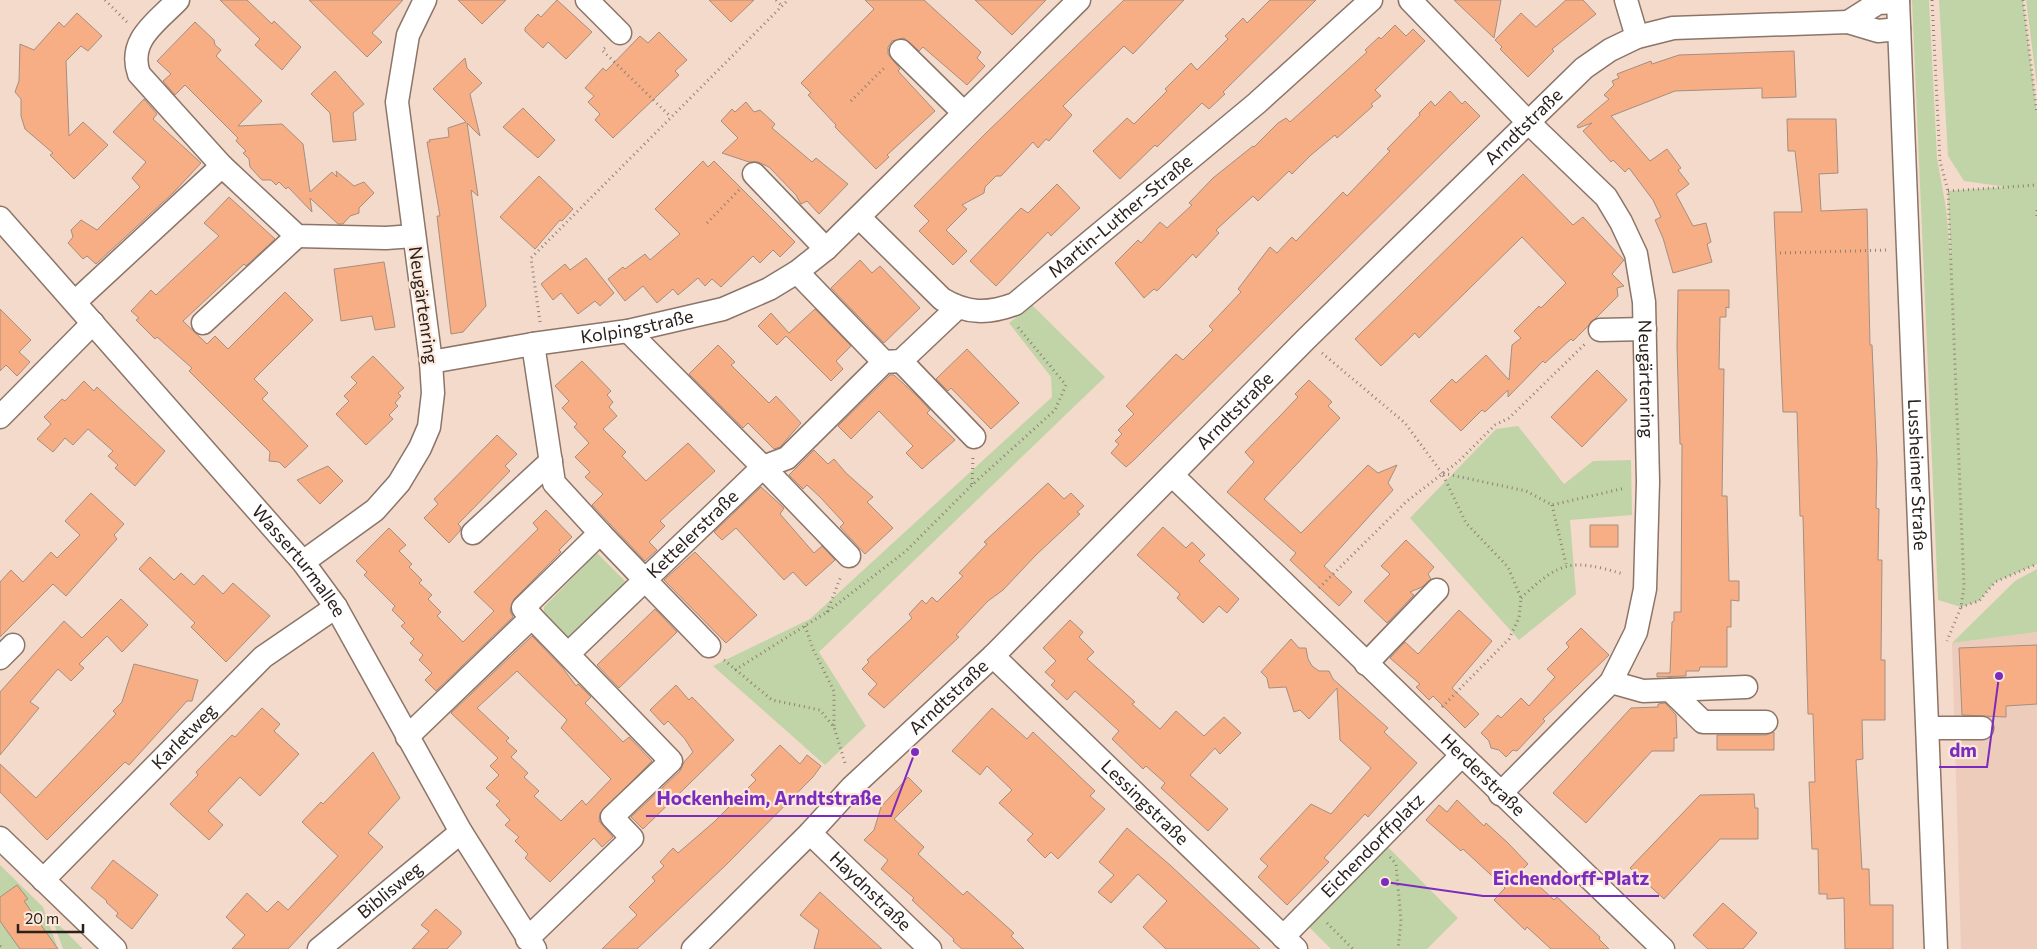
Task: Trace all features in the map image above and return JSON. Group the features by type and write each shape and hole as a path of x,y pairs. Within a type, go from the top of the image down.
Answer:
{"street":[{"path":"178,0 142,37 135,52 135,62 139,74 222,166 297,236 386,238 414,236"},
{"name":"Neugärtenring","path":"303,562 374,510 398,483 420,448 429,427 433,393 431,362 397,102 408,36 425,0"},
{"path":"587,0 620,34"},
{"name":"Kolpingstraße","path":"431,362 533,344 628,332 723,310 769,289 798,272 826,249 1079,0"},
{"name":"Martin-Luther-Straße","path":"859,217 942,299 957,308 983,312 996,311 1016,304 1256,103 1371,0"},
{"name":"Neugärtenring","path":"1410,0 1528,122 1606,197 1621,222 1636,254 1644,302 1648,482 1646,580 1636,632 1610,682 1500,794"},
{"path":"1626,0 1638,38"},
{"path":"1848,22 1878,3 1898,1"},
{"name":"Lussheimer Straße","path":"1898,1 1936,949"},
{"name":"Arndtstraße","path":"693,949 810,833 852,787 993,656 1306,339 1584,68 1610,50 1638,38 1672,28 1848,22 1878,31 1899,30"},
{"path":"901,51 964,113"},
{"path":"75,302 222,166"},
{"path":"754,174 826,249"},
{"name":"Wasserturmallee","path":"0,218 303,562 336,607 407,738 461,832 531,944"},
{"path":"203,323 297,236"},
{"path":"798,272 974,437"},
{"name":"Kettelerstraße","path":"709,646 645,580 763,467 787,458 893,362 957,308"},
{"path":"3,407 93,323"},
{"path":"1600,330 1645,329"},
{"path":"628,332 849,556"},
{"path":"533,344 554,483 645,580 568,654"},
{"path":"473,533 551,461"},
{"name":"Herderstraße","path":"1172,475 1303,604 1663,949"},
{"path":"531,944 632,838 612,817 671,761 523,608 600,533"},
{"path":"1366,664 1437,590"},
{"name":"Karletweg","path":"43,880 263,657 336,607"},
{"path":"407,738 532,617"},
{"name":"Lessingstraße","path":"993,656 1290,943"},
{"path":"1610,682 1643,691 1746,687"},
{"path":"1670,690 1703,722 1766,722"},
{"path":"1928,728 1982,728"},
{"name":"Eichendorffplatz","path":"1290,943 1312,908 1462,755"},
{"name":"Biblisweg","path":"319,949 461,832"},
{"name":"Haydnstraße","path":"810,833 930,949"},
{"path":"0,838 115,949"}],"path":[{"path":"105,0 142,37"},
{"path":"776,0 782,6"},
{"path":"533,344 540,322 531,258 788,0"},
{"path":"1932,0 1940,161 1948,191 1964,587 1961,607 1946,646"},
{"path":"2023,0 2037,114"},
{"path":"620,34 602,50 671,117"},
{"path":"851,101 901,51"},
{"path":"707,223 754,174"},
{"path":"1948,191 2037,185"},
{"path":"2037,210 2037,218"},
{"path":"1780,253 1909,250"},
{"path":"736,670 827,612 906,551 972,485 1055,410 1066,385 1016,325 1016,304"},
{"path":"1303,604 1407,501 1460,461 1495,424 1509,418 1600,330"},
{"path":"1306,339 1405,424 1442,473 1466,523 1508,567 1522,598 1519,618 1509,639 1428,722"},
{"path":"1442,473 1526,491 1552,504 1648,482"},
{"path":"1552,504 1566,564"},
{"path":"827,612 849,556"},
{"path":"1522,598 1540,581 1566,564 1595,566 1646,580"},
{"path":"1961,607 1979,601 1995,582 2037,564"},
{"path":"805,626 813,649 834,691 834,727 852,787"},
{"path":"709,646 772,700 820,710 834,727"},
{"path":"1378,840 1396,864 1401,921 1398,949"},
{"path":"1312,908 1353,949"},
{"path":"0,946 3,949"}],"shaded area":[{"path":"2037,632 2037,949 1961,949 1952,643"}],"green space":[{"path":"1912,0 1929,0 1937,158 1946,208 1951,261 1948,191 2007,187 1964,181 1948,156 1939,0 2023,0 2037,114 2037,564 1995,582 1979,601 1961,607 1938,600"},
{"path":"2026,0 2037,0 2037,86"},
{"path":"1032,305 1105,377 819,652 866,726 825,765 713,666 810,619 1052,397 1051,377 1009,323"},
{"path":"1518,426 1564,484 1593,461 1631,460 1632,515 1570,520 1576,594 1519,640 1410,518 1496,429"},
{"path":"597,553 630,586 571,646 544,619 544,607"},
{"path":"2037,569 2037,632 1952,643 2015,581"},
{"path":"1386,845 1458,918 1427,949 1331,949 1306,924"},
{"path":"0,865 43,907 58,949 0,949"},
{"path":"52,918 83,949 63,949"}],"building":[{"path":"220,0 247,0 272,24 274,21 301,47 282,70 255,45 260,39"},
{"path":"309,0 403,0 372,33 382,42 367,57"},
{"path":"458,0 506,0 482,24"},
{"path":"557,0 592,32 566,59 548,42 543,48 525,31 525,28 538,14 541,17"},
{"path":"709,0 754,0 731,22"},
{"path":"865,0 924,0 981,52 977,58 985,66 967,85 923,47 919,51 904,38 892,41 888,47 888,54 900,69 898,71 935,111 887,155 889,157 876,169 835,127 836,125 808,95 811,93 801,83 874,9"},
{"path":"975,0 1046,0 1012,35"},
{"path":"1124,0 1184,0 1133,54 1124,46 1063,106 1072,115 1049,141 1046,139 1038,148 1033,142 1001,176 996,176 985,187 984,193 962,205 967,209 946,230 967,251 953,265 919,231 929,221 914,206 985,134"},
{"path":"1270,0 1316,0 1223,92 1225,94 1209,109 1202,103 1157,147 1155,145 1120,179 1093,151 1127,118 1134,124 1167,91 1165,89 1191,63 1197,70 1228,39 1225,36 1243,18 1247,23"},
{"path":"1454,0 1501,0 1494,38"},
{"path":"1566,0 1583,0 1596,14 1552,49 1554,51 1528,77 1500,49 1502,47 1495,40 1521,13 1536,27"},
{"path":"77,13 102,36 88,51 81,46 66,61 69,136 83,122 108,145 74,179 50,155 53,153 25,129 21,116 21,99 15,92 19,81 20,44 34,50 59,22 64,27"},
{"path":"195,22 214,40 215,45 221,50 216,56 262,101 238,126 282,124 303,144 310,192 332,172 337,177 336,171 354,186 364,182 374,193 359,208 359,213 350,216 343,224 338,224 310,198 312,212 288,187 286,189 279,182 276,185 271,180 262,180 250,167 249,159 243,153 246,151 236,141 238,138 185,85 175,95 163,81 171,74 157,61"},
{"path":"1395,25 1406,36 1413,29 1425,41 1375,90 1381,96 1371,104 1373,106 1337,138 1335,135 1311,155 1292,174 1289,171 1258,201 1253,196 1216,230 1219,233 1196,258 1193,254 1157,291 1154,289 1144,298 1115,263 1138,240 1141,243 1160,222 1167,228 1192,205 1189,203 1213,178 1254,147 1278,123 1286,118 1290,122 1367,52 1365,50 1379,37 1381,39"},
{"path":"659,32 687,60 675,71 679,75 613,138 595,120 600,114 588,102 594,96 585,88 603,68 606,71 640,36 648,43"},
{"path":"1794,51 1796,97 1762,98 1762,88 1675,91 1611,116 1650,161 1667,149 1681,168 1678,170 1689,184 1676,194 1693,226 1706,223 1711,242 1707,244 1712,262 1673,273 1663,238 1655,220 1661,217 1653,200 1629,168 1625,172 1613,160 1611,162 1583,131 1592,123 1578,128 1577,126 1609,99 1604,95 1614,85 1612,81 1619,78 1617,74 1651,61 1652,64 1679,55"},
{"path":"465,58 467,68 482,83 470,94 480,136 467,123 478,196 471,190 486,306 463,332 451,334 437,216 440,216 427,142 430,142 429,140 449,137 448,128 466,122 433,89"},
{"path":"335,71 364,104 353,113 356,140 333,142 330,113 311,94"},
{"path":"1450,91 1462,104 1465,101 1480,116 1126,467 1111,453 1119,444 1115,441 1122,434 1118,430 1134,414 1126,406 1176,354 1183,360 1213,330 1209,326 1241,292 1238,289 1270,247 1277,253 1292,237 1296,241 1343,192 1347,196 1390,151 1387,149 1431,101 1435,106"},
{"path":"144,99 157,114 153,119 201,163 174,192 96,264 87,256 83,259 68,243 73,237 71,230 81,220 97,230 140,187 132,178 146,162 113,132"},
{"path":"746,102 754,112 760,110 775,124 772,128 812,162 816,158 848,184 819,214 807,201 801,204 796,195 769,167 758,162 749,162 722,153 738,138 721,121 732,109 735,112"},
{"path":"523,108 555,140 538,158 503,127"},
{"path":"1787,119 1836,119 1838,173 1819,174 1821,211 1867,209 1870,345 1872,345 1877,461 1876,508 1879,509 1878,560 1882,560 1881,660 1885,660 1885,720 1862,720 1863,759 1856,760 1862,869 1869,869 1870,905 1893,905 1893,949 1845,949 1844,898 1827,899 1827,894 1819,894 1818,849 1812,849 1809,782 1815,782 1813,714 1808,714 1803,516 1800,516 1797,412 1783,412 1774,212 1802,212 1795,151 1788,151"},
{"path":"703,161 708,167 714,161 795,242 780,257 773,250 760,263 753,256 721,287 712,279 705,286 698,278 678,295 673,289 657,303 643,286 625,301 608,279 623,267 625,269 645,254 650,260 680,234 655,209"},
{"path":"1523,174 1573,225 1583,217 1624,260 1612,274 1624,286 1617,288 1618,296 1573,341 1571,339 1545,363 1543,361 1508,397 1508,390 1485,412 1482,410 1461,431 1430,401 1452,379 1456,383 1486,355 1509,380 1512,345 1521,338 1514,331 1566,283 1522,237 1419,338 1415,333 1381,366 1355,339"},
{"path":"539,176 573,209 562,221 560,220 535,249 500,217"},
{"path":"1057,184 1080,208 1051,236 1048,232 996,286 970,261 1021,208 1028,213"},
{"path":"229,197 275,239 246,266 244,264 183,321 207,344 215,336 228,349 285,292 313,320 254,379 268,393 262,399 308,446 285,468 279,462 269,461 270,452 189,371 192,368 157,337 155,339 136,320 139,318 131,311 151,290 156,295 219,236 204,223"},
{"path":"586,258 614,293 600,306 595,301 578,314 561,293 553,300 541,284 565,264 570,270"},
{"path":"860,260 872,273 880,266 920,308 884,343 831,288"},
{"path":"384,262 395,327 375,330 372,316 341,321 334,269"},
{"path":"1678,290 1729,290 1729,308 1726,307 1726,317 1720,317 1719,369 1724,369 1722,496 1727,496 1729,581 1739,581 1739,601 1731,600 1731,627 1727,627 1727,667 1700,667 1699,671 1686,671 1686,676 1657,677 1657,673 1670,673 1672,622 1674,621 1674,612 1681,612 1682,444 1680,444 1677,347"},
{"path":"0,309 31,340 19,352 30,362 17,376 6,365 0,371"},
{"path":"815,309 851,346 836,361 843,369 831,381 786,336 777,345 758,326 771,313 789,333"},
{"path":"718,345 735,362 731,365 769,403 776,396 801,423 780,447 774,449 748,423 743,428 689,374"},
{"path":"967,349 1019,403 991,429 951,388 948,391 936,379"},
{"path":"373,356 404,388 398,393 401,396 395,403 398,406 389,415 393,419 366,445 336,414 349,401 344,396 357,383 351,377"},
{"path":"582,361 611,391 607,395 613,402 609,407 617,416 603,429 626,452 622,456 646,481 688,443 715,471 660,521 665,526 649,542 657,550 645,561 592,505 603,494 585,477 590,472 575,457 589,443 574,427 577,424 562,408 569,401 555,386"},
{"path":"1597,370 1627,400 1582,447 1551,417"},
{"path":"890,375 894,375 918,397 930,410 927,413 955,440 922,469 906,453 913,446 879,411 851,439 838,426"},
{"path":"1309,380 1332,402 1328,406 1340,418 1264,499 1301,533 1368,465 1378,473 1397,465 1388,483 1393,490 1324,566 1352,592 1339,606 1290,560 1296,553 1227,492 1254,462 1245,452 1298,397 1295,394"},
{"path":"84,381 94,391 97,387 165,451 135,486 115,468 118,465 108,456 113,451 88,429 73,445 65,438 53,452 37,439 51,424 44,417 62,399 65,401"},
{"path":"497,435 517,454 505,466 510,471 458,524 461,527 460,531 449,543 424,518 438,504 434,499"},
{"path":"814,450 828,464 834,459 846,473 873,497 867,502 893,528 865,554 840,527 844,523 820,497 807,485 803,489 789,475"},
{"path":"328,466 343,481 320,504 297,480"},
{"path":"1048,483 1064,499 1071,493 1084,506 1077,512 1080,514 1036,555 1003,590 988,601 956,635 959,637 884,708 868,694 877,684 862,669 869,662 867,660 912,618 909,614 922,600 926,604 932,597 937,602 963,576 959,573 987,544 984,542"},
{"path":"761,487 784,508 780,514 814,553 822,546 835,560 806,586 793,572 784,580 736,528 722,540 714,532"},
{"path":"91,493 124,524 114,535 117,539 66,596 53,584 0,637 0,582 11,570 23,582 51,552 57,558 80,535 65,521"},
{"path":"546,510 572,537 559,550 561,552 514,599 510,611 513,617 436,691 425,680 432,673 419,660 423,655 410,643 414,639 401,626 405,623 392,610 395,606 364,575 367,572 356,561 389,528 406,545 399,551 412,564 409,567 422,580 419,583 432,595 428,599 441,612 437,616 463,642 494,611 474,592 538,529 533,523"},
{"path":"1590,525 1618,525 1618,547 1590,547"},
{"path":"1163,527 1186,548 1192,542 1205,555 1199,561 1239,599 1227,613 1219,606 1203,623 1177,598 1180,594 1137,555"},
{"path":"1406,540 1434,567 1428,574 1431,579 1422,587 1410,592 1414,595 1387,623 1364,601 1390,574 1381,566"},
{"path":"695,552 757,615 726,643 664,580"},
{"path":"150,557 174,580 181,573 194,585 203,575 223,594 233,583 270,616 226,662 191,627 195,623 139,569"},
{"path":"121,599 148,625 122,652 107,636 79,664 84,668 71,681 58,669 30,702 39,708 0,755 0,692 64,621 82,638"},
{"path":"655,609 677,632 619,688 597,665"},
{"path":"1459,610 1492,641 1452,688 1479,714 1465,728 1433,696 1429,700 1416,687 1420,684 1390,658 1405,642 1418,654"},
{"path":"1070,620 1083,632 1079,637 1094,652 1087,659 1135,702 1132,704 1160,729 1176,711 1204,736 1224,717 1241,733 1220,754 1215,748 1190,775 1228,809 1208,831 1161,788 1165,783 1146,766 1143,769 1112,739 1119,731 1075,691 1067,700 1051,685 1055,681 1045,672 1056,661 1043,648"},
{"path":"1581,628 1609,655 1543,719 1545,721 1517,751 1513,750 1506,757 1499,750 1491,748 1489,741 1481,733 1498,715 1501,718 1521,698 1529,706 1555,677 1547,669 1569,647 1566,643"},
{"path":"532,636 562,667 576,686 578,684 591,697 585,703 623,742 629,737 652,761 600,813 599,821 613,837 602,847 594,838 550,882 525,858 528,854 515,841 519,837 505,825 510,820 496,805 500,801 486,788 499,775 490,766 498,758 451,713","holes":["517,671 567,720 561,728 611,779 586,805 582,800 561,821 534,796 539,791 524,777 528,773 511,757 517,751 506,741 509,738 477,708"]},
{"path":"1291,639 1299,648 1306,648 1308,659 1312,666 1319,671 1329,671 1333,679 1388,728 1384,732 1417,763 1368,817 1365,814 1324,858 1329,862 1287,905 1258,877 1268,866 1260,859 1311,804 1331,814 1371,768 1340,740 1337,688 1309,719 1300,710 1294,712 1286,687 1269,688 1267,678 1261,672"},
{"path":"2037,645 2037,704 2006,706 2006,717 1962,715 1959,648"},
{"path":"134,664 198,680 192,701 187,701 129,765 125,762 47,840 0,792 0,764 36,798 116,714 113,711 122,702"},
{"path":"676,685 689,700 692,697 734,740 643,829 631,817 680,771 684,762 693,752 685,739 668,721 664,725 650,710"},
{"path":"1665,703 1676,715 1677,738 1674,738 1674,751 1652,751 1586,823 1553,793 1631,708 1658,707 1658,704"},
{"path":"262,708 280,724 274,731 299,754 260,796 240,777 208,811 223,825 209,840 170,804 198,775 196,772 232,735 235,737"},
{"path":"992,708 1027,739 1033,732 1095,791 1090,796 1105,809 1058,859 1051,852 1045,858 1027,840 1033,834 999,803 1012,790 987,766 980,775 952,751"},
{"path":"1774,732 1774,750 1717,750 1717,735 1766,735"},
{"path":"780,745 800,764 807,755 821,766 813,777 727,864 637,949 602,949 637,915 629,907 655,881 652,877 664,866 660,862 673,848 678,853 714,822 756,780 751,775"},
{"path":"373,752 400,798 368,833 383,847 288,949 232,949 245,935 226,917 247,893 267,912 278,901 288,910 338,856 302,822 321,802 323,804"},
{"path":"908,777 922,791 894,819 924,847 918,854 963,895 967,891 1014,933 1011,936 1024,949 962,949 953,941 954,939 912,900 914,898 881,869 888,860 864,840 874,830 881,807"},
{"path":"1754,794 1755,808 1758,808 1758,839 1720,839 1664,899 1630,868 1700,795"},
{"path":"1457,800 1484,826 1486,823 1508,843 1528,864 1522,870 1554,900 1557,897 1600,937 1599,939 1609,949 1551,949 1527,927 1525,930 1494,900 1505,888 1463,849 1461,851 1426,820 1439,805 1447,812"},
{"path":"1127,828 1170,865 1260,949 1166,949 1143,927 1167,901 1138,874 1111,903 1098,892 1114,875 1099,862"},
{"path":"113,860 158,895 132,929 116,916 118,913 107,901 91,888"},
{"path":"17,885 28,899 24,901 58,949 20,949 0,921 0,897"},
{"path":"820,892 882,949 814,949 819,930 800,915"},
{"path":"1723,903 1757,933 1743,949 1708,949 1693,935"},
{"path":"436,909 461,931 461,934 447,949 412,949 429,931 421,925"}],"place":[{"name":"dm","path":"1999,676"},
{"name":"Hockenheim, Arndtstraße","path":"915,752"},
{"name":"Eichendorff-Platz","path":"1385,882"}]}
